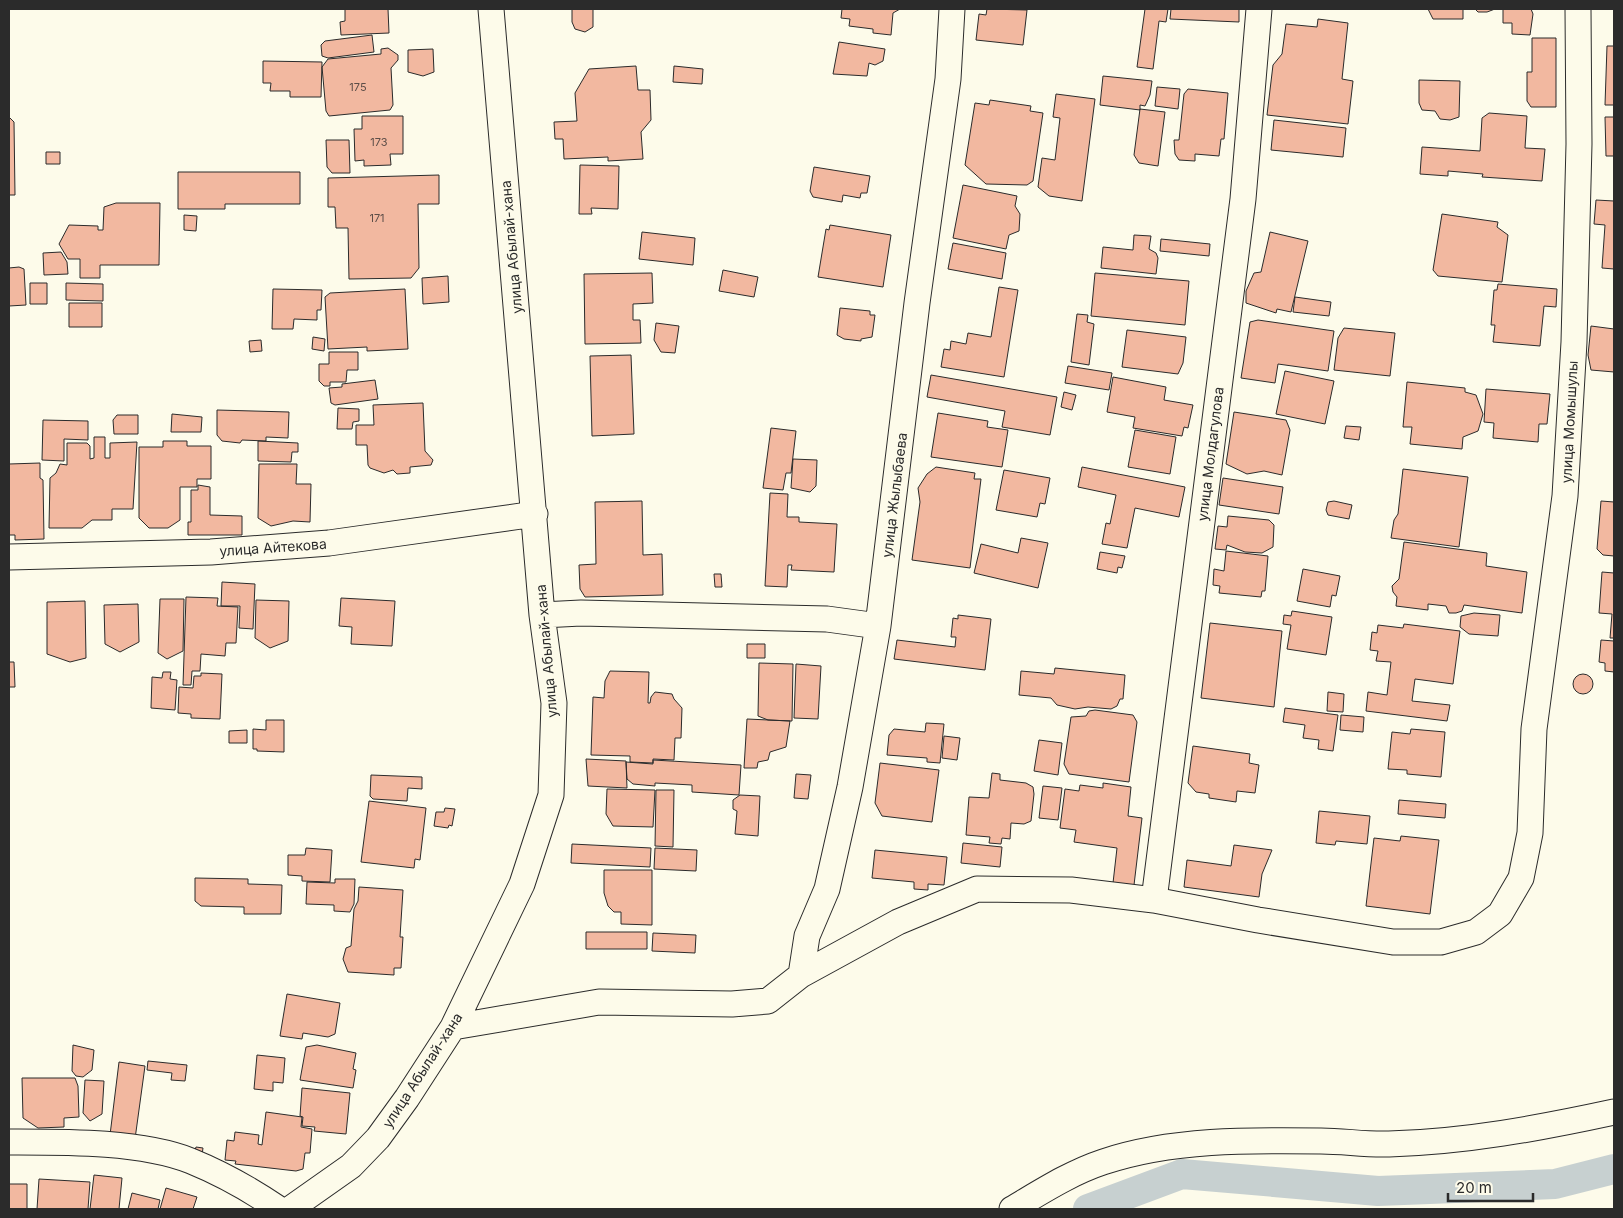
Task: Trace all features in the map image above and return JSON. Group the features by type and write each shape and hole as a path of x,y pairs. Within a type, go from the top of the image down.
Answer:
{"street":[{"name":"улица Абылай-хана","path":"290,1209 351,1166 378,1138 407,1098 453,1027 522,884 551,795 554,703 542,615 491,9"},
{"name":"улица Жылыбаева","path":"801,975 807,936 827,889 850,787 878,626 917,303 948,79 952,9"},
{"name":"улица Молдагулова","path":"1154,900 1243,199 1259,9"},
{"name":"улица Момышулы","path":"453,1027 600,1002 732,1004 768,1001 801,975 898,922 977,889 1071,890 1154,900 1258,920 1393,942 1441,942 1476,932 1500,914 1521,878 1530,833 1534,729 1566,476 1574,342 1579,144 1578,9"},
{"name":"улица Айтекова","path":"9,557 211,552 329,543 535,514"},
{"path":"542,615 582,613 826,619 878,626"},
{"path":"1012,1209 1059,1182 1093,1166 1146,1151 1240,1142 1321,1141 1388,1144 1475,1138 1537,1128 1614,1112"},
{"path":"9,1142 97,1144 143,1150 190,1160 241,1183 278,1209"}],"building":[{"path":"345,9 388,9 389,33 341,35 340,22 345,21"},
{"path":"572,9 593,9 593,27 585,32 575,29 572,22"},
{"path":"842,9 900,9 893,13 891,35 873,33 873,29 849,26 850,19 841,18"},
{"path":"987,9 1027,10 1023,45 976,40 979,14 986,15"},
{"path":"1145,9 1168,9 1166,22 1159,21 1153,69 1137,67"},
{"path":"1171,9 1239,9 1239,22 1170,19"},
{"path":"1428,9 1463,9 1463,19 1433,19"},
{"path":"1475,9 1495,9 1487,12 1478,12"},
{"path":"1503,9 1531,9 1533,14 1530,35 1512,34 1512,23 1503,23"},
{"path":"1318,19 1348,23 1342,79 1353,81 1348,124 1267,115 1273,65 1282,54 1286,24 1317,27"},
{"path":"372,35 374,52 328,58 322,56 321,45 325,41"},
{"path":"1532,38 1556,38 1556,107 1531,107 1527,101 1527,72 1532,72"},
{"path":"839,42 885,49 883,61 875,65 869,63 867,76 833,74"},
{"path":"1607,46 1614,46 1614,105 1605,105"},
{"path":"388,48 398,55 398,60 391,68 393,105 390,110 329,116 326,111 322,67 328,59 381,54 381,49"},
{"path":"433,49 434,72 423,76 408,72 408,50"},
{"path":"263,61 322,62 321,97 290,97 290,91 270,91 271,83 263,83"},
{"path":"636,66 638,90 650,90 651,120 641,132 643,159 608,161 608,157 564,159 563,139 555,139 554,122 577,121 575,93 589,69"},
{"path":"674,66 703,69 702,84 673,82"},
{"path":"1103,76 1152,81 1150,95 1145,106 1140,105 1140,110 1100,105"},
{"path":"1419,80 1460,81 1459,117 1450,120 1440,119 1435,111 1422,110 1419,103"},
{"path":"1157,87 1180,89 1178,109 1155,106"},
{"path":"1188,89 1228,93 1224,139 1221,139 1219,156 1195,154 1195,161 1179,160 1175,154 1174,140 1179,140 1184,94"},
{"path":"1056,94 1095,99 1082,201 1049,196 1038,187 1042,158 1055,160 1060,118 1053,117"},
{"path":"990,100 1031,106 1030,111 1043,113 1033,181 1027,185 986,184 965,165 975,103 989,105"},
{"path":"1140,109 1165,112 1158,166 1139,163 1134,155"},
{"path":"1489,113 1527,116 1525,148 1545,149 1542,181 1482,177 1483,174 1448,171 1448,176 1420,174 1422,147 1480,151 1482,118"},
{"path":"362,116 403,116 403,154 390,154 391,165 364,166 364,160 355,161 354,129 362,129"},
{"path":"9,117 14,122 15,195 9,195"},
{"path":"1605,117 1614,117 1614,156 1606,156"},
{"path":"1274,120 1346,128 1343,157 1271,150"},
{"path":"326,140 349,140 350,173 332,173 327,167"},
{"path":"46,152 60,152 60,164 46,164"},
{"path":"580,165 619,166 618,209 591,208 592,214 579,214"},
{"path":"814,167 870,176 867,193 861,193 860,198 843,195 842,202 813,197 810,191"},
{"path":"178,172 300,172 300,204 225,204 225,209 178,209"},
{"path":"439,175 439,204 418,204 419,268 411,278 349,279 348,228 336,228 335,207 328,207 328,178"},
{"path":"963,185 1017,196 1015,206 1020,214 1019,231 1009,235 1006,249 953,238"},
{"path":"1596,200 1614,201 1614,269 1602,268 1605,225 1594,224"},
{"path":"116,203 160,203 159,265 100,265 100,278 80,278 80,259 68,259 59,244 69,225 98,226 98,230 103,230 104,207"},
{"path":"1442,214 1498,222 1497,227 1508,235 1502,282 1438,276 1433,270"},
{"path":"184,215 197,216 196,231 184,230"},
{"path":"830,225 891,235 883,287 818,277 826,229 829,230"},
{"path":"642,232 695,238 693,265 639,259"},
{"path":"1270,232 1308,241 1291,312 1277,309 1276,313 1246,303 1246,291 1254,273 1261,272"},
{"path":"1134,235 1151,236 1149,249 1156,253 1158,258 1156,274 1101,268 1103,247 1133,250"},
{"path":"1161,239 1210,244 1209,256 1160,251"},
{"path":"953,243 1006,253 1002,279 948,269"},
{"path":"61,252 67,262 68,274 44,275 43,253"},
{"path":"19,267 24,269 26,305 9,306 9,268"},
{"path":"723,270 758,277 754,297 719,291"},
{"path":"652,273 653,303 633,304 633,320 640,320 641,343 585,344 584,274"},
{"path":"1095,273 1189,281 1185,325 1091,316"},
{"path":"448,276 449,302 423,304 422,278"},
{"path":"30,283 47,283 47,304 30,304"},
{"path":"66,283 103,284 103,301 66,300"},
{"path":"1498,284 1557,289 1556,307 1544,306 1540,346 1493,342 1495,325 1491,325 1494,290 1497,290"},
{"path":"999,287 1018,290 1004,377 941,367 944,349 950,350 951,341 966,344 968,333 991,337"},
{"path":"273,289 322,290 321,310 317,310 317,320 294,319 293,329 272,329"},
{"path":"405,289 408,349 367,351 367,347 328,349 325,297 330,293"},
{"path":"1295,297 1331,302 1329,316 1293,312"},
{"path":"69,303 102,303 102,327 69,327"},
{"path":"840,308 870,311 870,315 875,315 872,337 861,339 861,341 844,339 837,335"},
{"path":"1077,314 1088,315 1087,322 1094,324 1089,365 1071,362"},
{"path":"1258,320 1334,331 1328,371 1278,364 1275,383 1241,378 1250,322"},
{"path":"656,323 679,326 675,353 661,352 654,340"},
{"path":"1591,326 1614,329 1614,372 1591,370 1588,355"},
{"path":"1344,328 1395,333 1390,376 1334,370 1338,338"},
{"path":"1127,330 1186,337 1183,363 1178,374 1122,367"},
{"path":"313,337 325,339 324,351 312,349"},
{"path":"261,340 262,351 250,352 249,341"},
{"path":"329,352 358,352 358,370 347,370 346,382 330,382 330,386 324,386 319,381 319,364 329,364"},
{"path":"631,355 634,434 592,436 590,356"},
{"path":"1068,366 1112,373 1109,390 1065,383"},
{"path":"1285,371 1334,381 1325,424 1276,414"},
{"path":"931,375 1057,397 1050,435 1002,427 1005,411 927,397"},
{"path":"1113,377 1166,387 1164,400 1193,405 1188,428 1184,427 1182,436 1133,428 1135,417 1107,412"},
{"path":"375,380 378,399 335,405 331,403 329,388 342,387 342,384"},
{"path":"1407,382 1465,388 1465,392 1476,395 1483,414 1478,431 1463,437 1462,449 1410,444 1412,427 1403,427"},
{"path":"1486,389 1550,394 1547,424 1539,424 1538,442 1493,438 1494,423 1484,422"},
{"path":"1064,392 1076,395 1072,410 1061,407"},
{"path":"423,403 425,451 433,460 431,465 410,467 410,473 397,474 393,470 384,473 370,468 368,465 367,445 356,445 356,425 374,425 373,405"},
{"path":"338,408 359,409 359,421 353,422 352,429 337,429"},
{"path":"217,410 289,412 288,438 266,437 266,441 242,440 240,443 222,441 217,435"},
{"path":"1234,412 1286,420 1290,430 1282,475 1264,471 1247,474 1226,464"},
{"path":"938,413 988,421 987,427 1008,430 1002,467 931,457"},
{"path":"172,414 202,417 201,432 171,432"},
{"path":"117,415 138,415 138,434 114,434 113,420"},
{"path":"43,420 88,421 88,440 64,439 64,461 42,460"},
{"path":"1346,426 1361,427 1359,440 1344,438"},
{"path":"771,428 796,431 791,473 786,473 783,490 763,488"},
{"path":"1135,430 1176,437 1170,474 1128,467"},
{"path":"94,437 105,437 105,458 110,458 110,443 137,442 133,509 112,509 112,520 92,520 82,528 49,528 50,478 56,473 60,464 67,465 67,443 87,443 90,446 90,459 94,458"},
{"path":"163,441 187,441 187,446 211,446 211,479 197,479 197,487 180,487 180,520 168,528 149,528 139,518 139,447 163,447"},
{"path":"258,441 298,443 298,452 292,452 291,462 258,461"},
{"path":"793,459 817,460 816,486 810,492 791,488"},
{"path":"40,463 40,478 43,480 44,539 15,540 15,535 9,535 9,464"},
{"path":"259,464 297,464 296,484 311,484 310,522 293,521 271,526 258,518"},
{"path":"936,467 975,473 974,479 981,479 970,568 912,560 920,502 918,488 927,474"},
{"path":"1082,467 1185,487 1179,517 1135,508 1127,548 1102,544 1106,523 1110,524 1116,495 1078,487"},
{"path":"1403,469 1468,477 1459,547 1391,538 1394,520 1398,514"},
{"path":"1004,470 1050,478 1045,504 1040,503 1037,517 996,510"},
{"path":"1223,478 1283,487 1279,514 1219,505"},
{"path":"198,485 210,487 210,515 242,516 242,535 188,535 188,522 191,522 191,490 198,490"},
{"path":"770,493 788,494 787,517 799,517 799,522 837,524 834,572 791,570 792,565 788,565 787,587 765,586"},
{"path":"642,501 643,555 662,554 663,595 585,597 580,589 579,565 596,564 595,502"},
{"path":"1334,501 1352,505 1349,519 1328,515 1326,510 1328,502"},
{"path":"1601,501 1614,502 1614,556 1603,555 1597,549"},
{"path":"1228,516 1269,520 1274,525 1273,547 1262,553 1245,552 1227,545 1226,550 1215,549 1218,526 1227,527"},
{"path":"1021,538 1048,543 1038,588 974,573 981,544 1018,553"},
{"path":"1404,542 1487,553 1486,566 1527,572 1522,613 1464,605 1462,611 1456,613 1449,613 1446,606 1428,604 1428,610 1396,606 1397,597 1393,592 1392,586 1399,579"},
{"path":"1226,551 1268,556 1265,591 1262,591 1261,597 1219,593 1220,586 1213,585 1214,569 1224,571"},
{"path":"1100,552 1125,556 1122,568 1118,567 1117,573 1097,569"},
{"path":"1303,569 1340,576 1336,596 1332,595 1330,607 1297,601"},
{"path":"1602,572 1614,573 1614,638 1610,638 1612,614 1599,613"},
{"path":"714,574 721,574 722,587 715,587"},
{"path":"222,582 255,584 253,629 239,628 240,606 221,606"},
{"path":"186,597 218,598 217,606 238,607 236,643 226,643 225,656 201,654 200,671 192,671 191,685 183,685"},
{"path":"341,598 395,601 392,646 351,644 352,627 339,626"},
{"path":"160,599 184,599 183,651 167,659 158,653"},
{"path":"256,600 289,601 288,641 270,648 255,638"},
{"path":"85,601 86,658 70,662 47,654 47,602"},
{"path":"138,604 139,642 120,652 105,644 104,605"},
{"path":"1292,611 1332,617 1326,655 1287,649 1291,625 1283,624 1284,615 1291,616"},
{"path":"1474,613 1500,615 1498,636 1469,634 1460,627 1461,616"},
{"path":"958,615 991,619 985,670 894,659 897,640 955,647 956,637 951,637 953,618 958,619"},
{"path":"1210,623 1282,631 1274,707 1201,698"},
{"path":"1404,624 1460,631 1453,684 1415,679 1412,701 1450,705 1447,721 1366,711 1368,692 1387,695 1391,662 1376,661 1378,651 1370,650 1372,632 1377,633 1378,625 1403,628"},
{"path":"1601,640 1614,641 1614,672 1605,671 1605,663 1599,662"},
{"path":"747,644 765,644 765,658 747,658"},
{"path":"9,662 14,662 15,687 9,687"},
{"path":"759,663 793,664 792,721 768,720 758,716"},
{"path":"796,664 821,666 818,719 794,718"},
{"path":"1055,668 1125,675 1123,699 1120,699 1117,706 1111,709 1088,707 1075,709 1057,705 1051,698 1019,695 1021,671 1054,674"},
{"path":"610,671 649,672 648,703 650,703 651,697 655,692 672,694 682,708 681,738 675,738 674,760 653,759 653,763 630,762 630,756 591,755 593,697 604,698 605,681"},
{"path":"163,672 171,672 170,679 177,680 175,710 151,708 152,677 162,678"},
{"path":"201,673 222,674 220,719 191,718 191,714 178,713 179,687 193,688 194,676 201,676"},
{"path":"1583,674 1590,677 1593,684 1590,691 1583,694 1576,691 1573,684 1576,677"},
{"path":"1328,692 1344,694 1343,712 1327,711"},
{"path":"1285,708 1338,715 1333,751 1318,749 1319,740 1303,738 1305,725 1283,722"},
{"path":"1095,710 1133,715 1137,722 1129,782 1069,774 1064,764 1071,717 1086,716 1089,711"},
{"path":"1341,715 1364,717 1363,732 1340,730"},
{"path":"747,719 790,721 786,747 770,752 768,760 758,762 757,768 744,768"},
{"path":"266,720 284,720 284,752 257,751 257,749 253,749 253,729 266,730"},
{"path":"926,723 944,724 940,763 927,762 927,758 887,755 889,735 894,729 925,732"},
{"path":"1411,729 1445,732 1441,777 1407,774 1407,770 1388,769 1392,732 1410,734"},
{"path":"247,730 247,743 229,743 229,731"},
{"path":"944,736 960,738 957,760 942,758"},
{"path":"1039,740 1062,743 1058,775 1034,771"},
{"path":"1193,746 1250,754 1249,763 1259,765 1255,793 1237,791 1236,802 1209,798 1209,794 1196,792 1188,783"},
{"path":"586,759 626,761 627,788 588,786"},
{"path":"653,760 741,765 739,795 692,792 692,785 655,783 655,786 633,784 627,779 626,762 653,764"},
{"path":"880,763 939,770 932,822 882,816 875,803"},
{"path":"992,773 1000,774 1000,780 1026,783 1033,787 1034,794 1031,821 1024,824 1011,823 1010,839 1002,838 1001,844 989,843 990,837 966,835 969,797 989,798"},
{"path":"796,774 811,775 808,799 794,798"},
{"path":"371,775 422,777 422,789 408,788 407,801 373,799 370,796"},
{"path":"1103,783 1131,787 1128,816 1142,818 1134,885 1113,883 1117,848 1074,842 1076,830 1060,828 1065,789 1079,791 1080,785 1103,788"},
{"path":"1043,786 1062,788 1058,820 1039,818"},
{"path":"607,789 655,790 653,827 613,826 606,814"},
{"path":"656,790 674,790 673,847 655,846"},
{"path":"740,795 760,796 758,836 735,834 737,811 733,809 733,800"},
{"path":"1399,800 1446,804 1445,818 1398,814"},
{"path":"369,801 426,808 420,860 415,859 414,868 361,862"},
{"path":"445,808 455,809 452,826 449,825 448,828 434,826 436,812 444,812"},
{"path":"1319,811 1370,816 1367,844 1336,841 1335,845 1316,843"},
{"path":"1401,836 1439,840 1430,914 1366,906 1374,838 1400,841"},
{"path":"963,843 1002,847 1000,867 961,863"},
{"path":"572,844 651,848 650,867 571,863"},
{"path":"1234,845 1272,850 1262,874 1259,897 1184,887 1187,860 1231,866"},
{"path":"306,848 332,850 330,882 302,881 302,876 288,875 288,855 305,855"},
{"path":"655,848 697,850 696,871 654,869"},
{"path":"875,850 947,857 944,885 928,884 928,890 914,889 914,882 872,878"},
{"path":"604,870 652,870 652,925 621,924 621,912 614,912 608,906 604,893"},
{"path":"195,878 248,879 248,884 282,885 281,914 244,914 244,907 201,906 195,901"},
{"path":"335,879 355,879 354,904 350,912 334,911 334,905 306,904 307,882 335,883"},
{"path":"359,887 403,890 400,937 403,937 401,968 394,968 394,975 348,972 343,959 346,948 351,946 354,909 358,901"},
{"path":"586,932 647,932 647,949 586,949"},
{"path":"653,933 696,935 695,953 652,951"},
{"path":"287,994 340,1003 335,1034 328,1037 303,1033 302,1039 280,1036"},
{"path":"73,1045 94,1050 92,1070 83,1077 76,1076 72,1071"},
{"path":"317,1045 356,1053 353,1069 356,1070 353,1088 300,1080 306,1047"},
{"path":"257,1055 285,1058 283,1083 273,1082 273,1091 254,1089"},
{"path":"148,1061 187,1065 185,1081 171,1080 172,1073 147,1070"},
{"path":"119,1062 145,1066 135,1139 110,1135"},
{"path":"22,1078 75,1078 78,1086 79,1117 64,1118 64,1127 38,1128 23,1118"},
{"path":"85,1080 104,1081 102,1114 90,1121 83,1113"},
{"path":"302,1088 350,1093 346,1134 314,1131 315,1127 302,1126 303,1117 300,1116"},
{"path":"266,1112 302,1117 301,1127 312,1129 310,1153 305,1153 303,1169 296,1171 235,1164 236,1161 225,1160 227,1140 234,1141 235,1132 259,1135 258,1144 262,1145"},
{"path":"196,1147 203,1148 202,1155 194,1153"},
{"path":"94,1175 122,1178 119,1209 90,1209"},
{"path":"39,1179 90,1182 88,1209 37,1209"},
{"path":"9,1184 27,1184 27,1209 9,1209"},
{"path":"166,1188 197,1197 193,1209 160,1209"},
{"path":"132,1193 160,1200 158,1209 128,1209"}],"waterway":[{"path":"1088,1209 1182,1174 1378,1191 1555,1184 1614,1169"}]}
